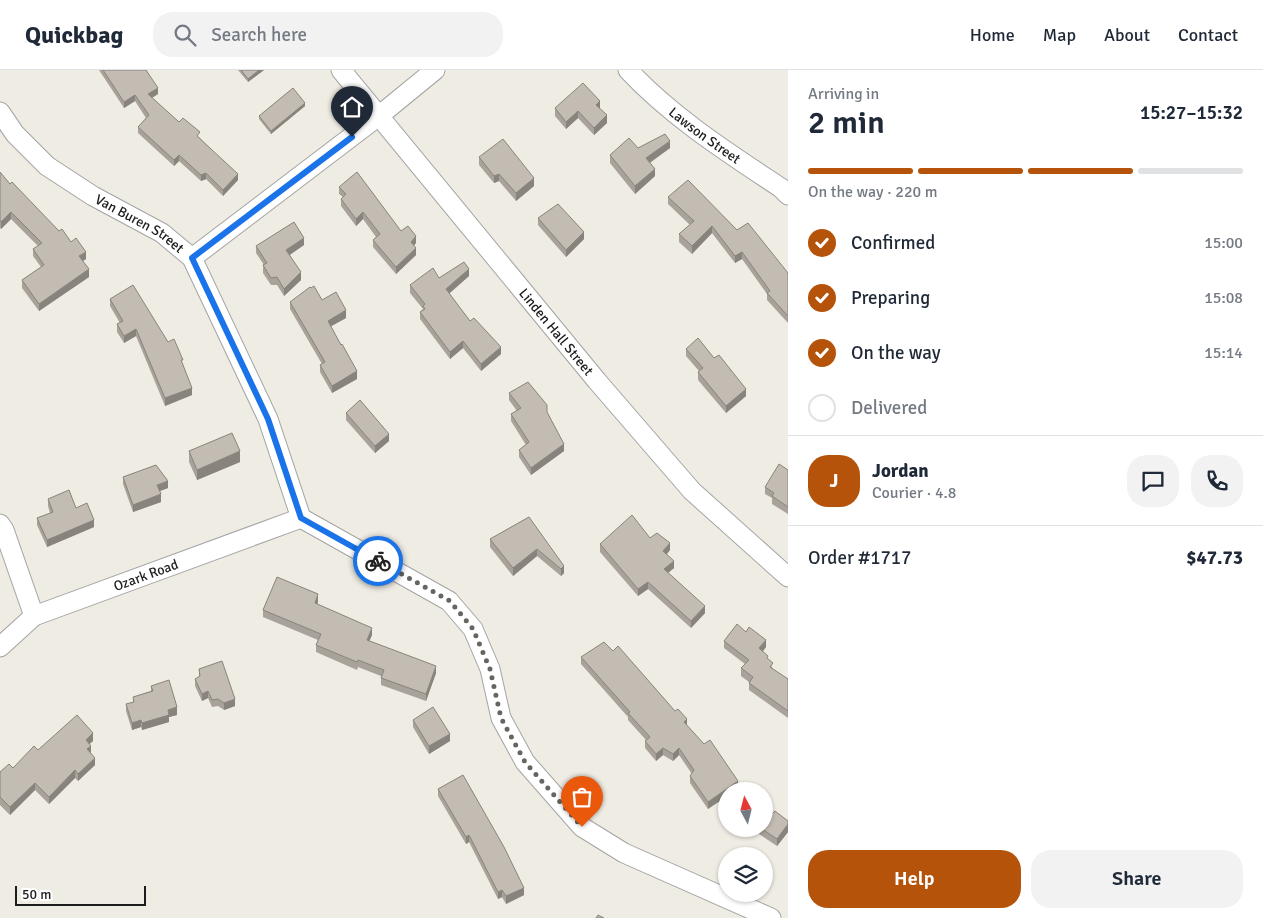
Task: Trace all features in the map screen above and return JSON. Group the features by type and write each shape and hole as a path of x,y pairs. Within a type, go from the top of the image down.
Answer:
{"street":[{"name":"Linden Hall Street","path":"341,70 380,115 597,381 692,491 788,577"},
{"path":"192,258 380,115 434,70"},
{"name":"Lawson Street","path":"628,70 649,93 699,133 781,188 788,195"},
{"name":"Van Buren Street","path":"0,112 15,134 47,166 93,196 162,233 192,258 268,419 301,518"},
{"path":"301,518 450,601 473,629 490,669 501,718 525,762 582,827 624,853 771,918"},
{"name":"Ozark Road","path":"0,647 34,616 301,518"},
{"path":"0,524 4,530 34,616"}],"building":[{"path":"103,70 146,70 158,88 148,94 179,122 183,118 200,132 197,136 238,174 223,190 206,173 201,175 179,155 174,160 138,127 149,115 135,95 124,102"},
{"path":"241,70 259,70 248,79"},
{"path":"583,83 600,101 596,105 607,115 594,128 578,111 566,122 555,108"},
{"path":"293,88 305,103 271,131 259,116"},
{"path":"665,134 670,141 646,158 655,169 635,186 610,155 629,138 638,148"},
{"path":"503,139 534,178 516,193 499,174 494,176 479,157"},
{"path":"0,172 59,231 62,229 71,242 76,238 86,252 79,256 89,269 39,304 22,280 44,265 33,249 42,243 11,212 1,222"},
{"path":"357,172 401,231 408,226 416,236 411,242 416,248 396,267 373,240 380,234 363,212 356,219 341,199 346,194 339,187"},
{"path":"688,180 737,230 748,223 788,273 788,316 767,293 770,291 742,252 735,256 712,226 692,246 679,234 694,221 668,197"},
{"path":"558,204 584,232 566,250 538,218"},
{"path":"294,222 304,238 286,250 301,272 284,289 277,277 271,278 263,265 267,263 256,246"},
{"path":"464,262 469,269 446,289 470,321 474,318 501,347 481,364 463,341 450,352 420,312 425,309 423,306 425,304 410,285 433,268 439,278"},
{"path":"133,285 168,342 174,339 192,388 165,398 136,329 124,336 117,324 123,321 110,299"},
{"path":"314,286 322,300 336,292 346,310 328,321 357,371 332,386 320,365 325,362 290,302"},
{"path":"698,338 714,358 719,355 746,389 726,406 698,372 703,368 686,349"},
{"path":"528,382 547,405 547,412 564,444 531,468 519,450 529,442 511,414 521,408 509,393"},
{"path":"360,400 389,434 375,446 346,413"},
{"path":"232,433 240,451 197,470 189,451"},
{"path":"779,464 788,470 788,507 772,496 774,493 765,487"},
{"path":"156,465 168,481 157,485 161,494 133,505 123,477"},
{"path":"69,490 76,508 87,503 94,520 47,540 37,518 53,512 48,499"},
{"path":"632,515 650,538 657,533 670,543 663,551 674,561 664,569 705,606 691,621 648,582 638,589 600,544"},
{"path":"529,517 564,566 561,569 537,549 513,568 490,539"},
{"path":"277,577 318,594 315,603 372,628 367,640 436,666 426,694 381,678 384,670 358,660 357,662 316,645 321,634 263,610"},
{"path":"737,624 746,632 749,627 766,640 759,648 773,663 770,667 788,679 788,711 749,683 753,677 741,668 749,660 724,641"},
{"path":"604,642 613,651 618,646 675,711 678,709 687,719 684,722 704,744 710,740 738,781 718,782 718,795 708,802 690,776 694,770 679,748 673,754 663,748 656,754 645,741 650,737 581,657"},
{"path":"222,661 235,699 224,703 218,699 212,700 208,691 202,694 195,679 200,676 199,669"},
{"path":"169,680 177,707 168,710 169,715 142,723 141,720 132,723 126,704 134,702 133,697 153,691 151,686"},
{"path":"433,707 450,734 429,746 413,720"},
{"path":"77,715 93,733 86,740 91,746 87,749 95,758 78,774 75,770 49,797 35,783 10,807 0,797 0,772 9,764 13,768 34,746 38,750"},
{"path":"463,775 504,847 524,888 506,896 502,890 498,892 469,835 466,837 438,789"},
{"path":"775,811 788,821 788,824 777,839 773,836 773,813"}],"way so far":[{"path":"378,561 450,601 473,629 490,669 501,718 525,762 582,827"}],"route":[{"path":"352,137 192,258 268,419 301,518 378,561"}]}
